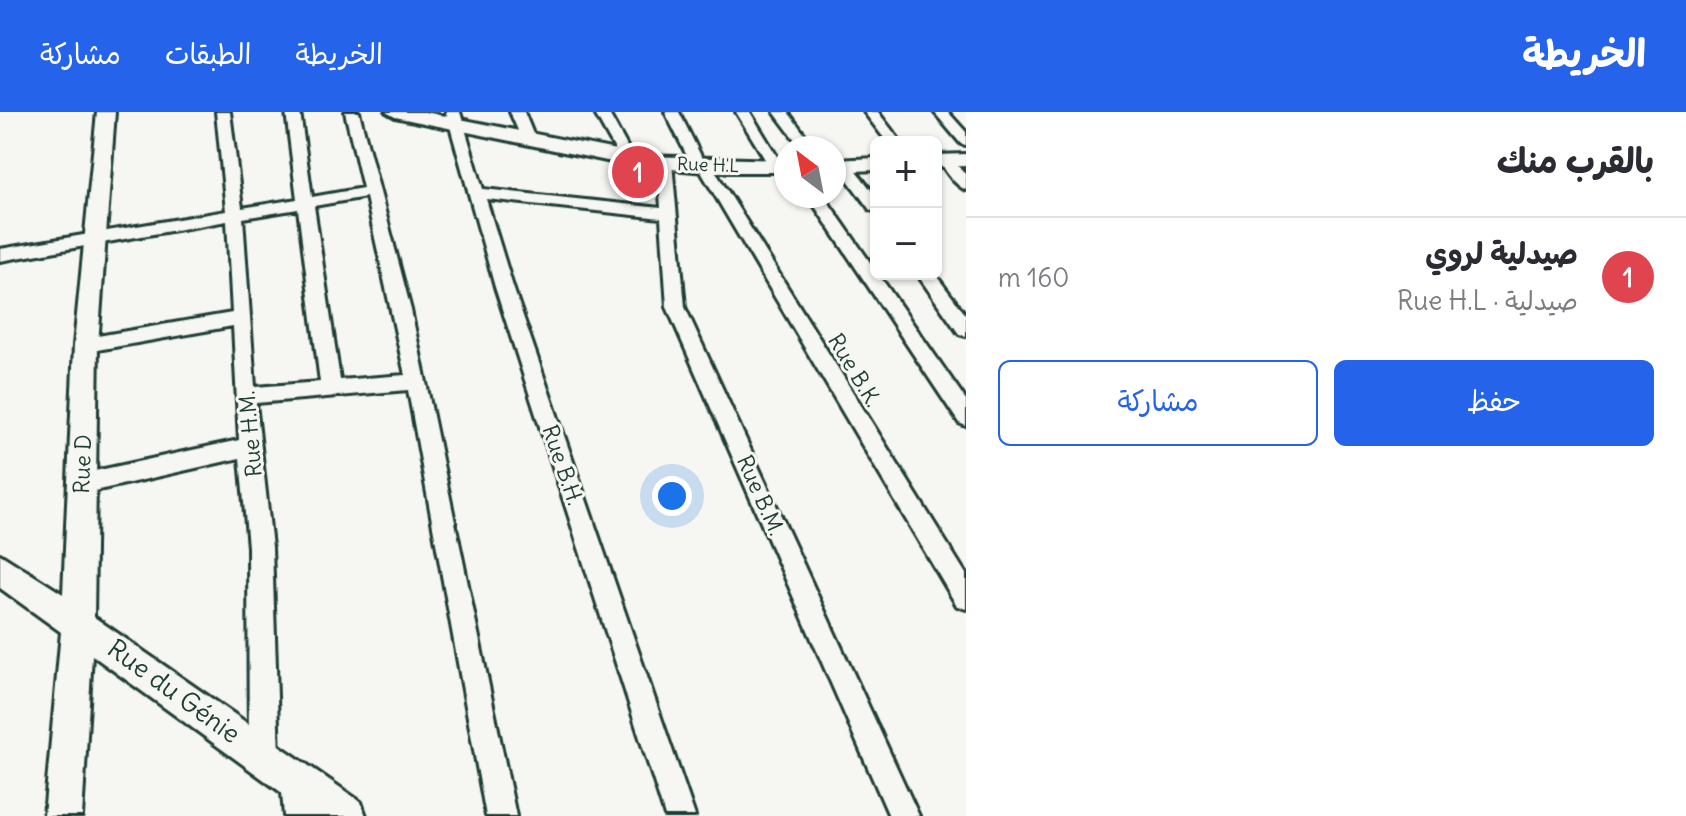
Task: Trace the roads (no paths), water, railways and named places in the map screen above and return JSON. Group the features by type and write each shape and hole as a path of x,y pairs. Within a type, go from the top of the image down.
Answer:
{"street":[{"name":"Rue D","path":"63,816 78,621 86,345 106,112"},
{"name":"Rue H.M.","path":"223,112 235,215 245,396 260,547 264,757"},
{"path":"293,112 331,387"},
{"path":"352,112 402,310 501,816"},
{"name":"Rue H.L","path":"395,112 455,117 528,139 627,159 702,166 774,166"},
{"path":"517,112 528,139"},
{"path":"601,112 627,159"},
{"name":"Rue B.K.","path":"672,112 966,597"},
{"path":"743,112 774,156"},
{"path":"781,112 799,136"},
{"path":"871,112 889,136"},
{"path":"941,112 966,141"},
{"name":"Rue B.H.","path":"455,117 476,193 680,816"},
{"path":"942,161 966,160"},
{"path":"942,162 966,185"},
{"name":"Rue B.M.","path":"665,163 676,307 904,816"},
{"path":"846,165 870,164"},
{"path":"846,173 870,200"},
{"path":"0,255 373,191"},
{"path":"476,193 668,214"},
{"path":"824,208 966,417"},
{"path":"930,280 966,329"},
{"path":"86,345 242,318"},
{"path":"245,396 414,382"},
{"path":"81,484 250,447"},
{"name":"Rue du Génie","path":"0,569 78,621 347,816"},
{"path":"296,781 299,816"}],"place":[{"name":"صيدلية لروي","path":"638,172"}]}
